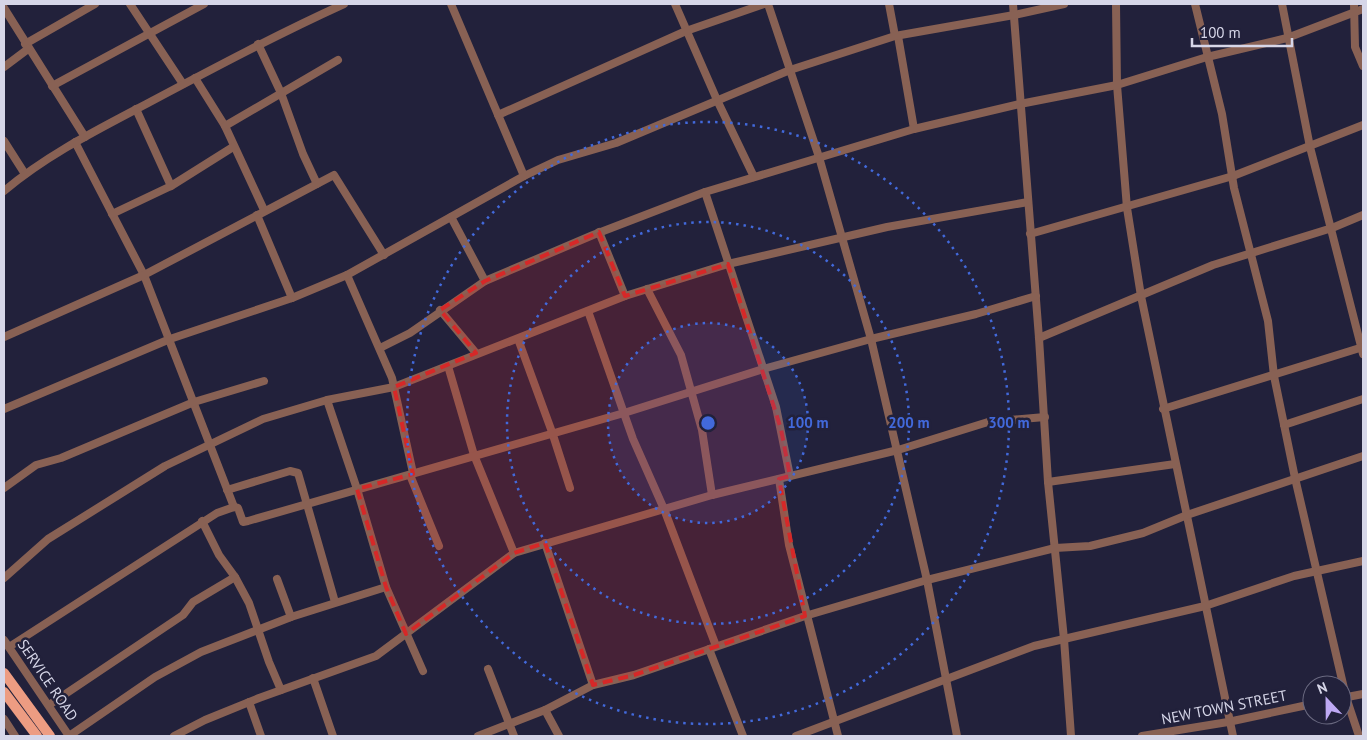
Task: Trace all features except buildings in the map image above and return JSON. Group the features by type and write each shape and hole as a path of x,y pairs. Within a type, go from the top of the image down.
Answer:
{"main road":[{"path":"4,673 50,736"},
{"path":"4,692 37,736"}],"street":[{"path":"4,67 26,46 95,4"},
{"path":"130,4 183,84"},
{"path":"52,86 204,4"},
{"path":"4,191 25,174 85,136 258,44 344,4"},
{"path":"451,4 524,176"},
{"path":"675,4 754,178"},
{"path":"498,115 686,31 764,4"},
{"path":"768,4 819,157 871,339 927,580 957,736"},
{"path":"889,4 914,129"},
{"path":"1013,4 1030,234 1040,338 1048,482 1064,639 1071,736"},
{"path":"4,409 170,338 292,298 347,275 524,176 558,160 616,143 790,70 896,36 1064,4"},
{"path":"1116,4 1117,85 1127,208 1141,296 1228,722 1233,736"},
{"path":"1195,4 1222,114 1250,254 1268,321 1274,376 1339,675"},
{"path":"1163,409 1363,350 1310,147 1287,38 1282,4"},
{"path":"1354,4 1363,66"},
{"path":"4,8 26,46 85,136"},
{"path":"380,348 410,332 485,281 599,232 705,192 914,129 1020,104 1117,85 1207,57 1287,38 1363,9"},
{"path":"258,44 281,93 303,154 317,184"},
{"path":"225,126 338,60"},
{"path":"195,78 225,126 233,147 264,210"},
{"path":"136,109 171,186"},
{"path":"1030,234 1127,208 1233,176 1363,126"},
{"path":"4,140 25,174"},
{"path":"75,142 144,275 170,338 227,490 234,507 238,508 243,522 692,393 762,369 871,339 976,314 1036,296"},
{"path":"112,214 171,186 233,147"},
{"path":"4,337 144,275 264,210 334,175 384,255"},
{"path":"705,192 776,407 790,476"},
{"path":"4,578 48,539 165,466 263,418 327,400 394,387 476,353 518,339 625,296 728,264 935,217 1028,202"},
{"path":"257,215 292,298"},
{"path":"1040,338 1213,265 1332,228 1363,215"},
{"path":"451,217 485,281"},
{"path":"599,232 625,296"},
{"path":"347,275 380,348 394,387 411,474 438,546"},
{"path":"647,289 681,356 702,430 712,495"},
{"path":"440,310 476,353"},
{"path":"588,311 632,439 664,509 743,736"},
{"path":"518,339 570,488"},
{"path":"448,366 474,455 514,553"},
{"path":"4,488 36,465 61,458 194,402 264,381"},
{"path":"1284,425 1363,399"},
{"path":"327,400 357,489 386,587 422,671"},
{"path":"174,736 205,720 249,702 376,656 514,553 545,542 712,495 898,450 988,422 1045,418"},
{"path":"478,736 545,710 593,685 634,675 805,616 927,580 1055,548 1090,546 1143,533 1187,514 1363,456"},
{"path":"1048,482 1176,464"},
{"path":"227,490 293,471 298,474 335,602"},
{"path":"779,479 789,545 805,616 838,736"},
{"path":"9,647 202,521 234,507"},
{"path":"202,521 219,555 235,577 249,603 269,662 281,690"},
{"path":"545,542 593,685"},
{"path":"796,736 1034,646 1205,606 1256,588 1317,570 1363,561"},
{"path":"49,705 183,615 193,602 235,577"},
{"path":"277,579 291,617"},
{"path":"69,736 155,677 201,652 291,617 386,587"},
{"name":"SERVICE ROAD","path":"4,640 69,736"},
{"path":"488,668 514,736"},
{"path":"313,678 333,736"},
{"path":"249,702 261,736"},
{"name":"NEW TOWN STREET","path":"1142,736 1228,722 1302,706"},
{"path":"545,710 559,736"},
{"path":"1352,718 1359,736"},
{"path":"4,719 15,736"}],"highlighted area":[{"path":"599,232 625,296 728,264 781,429 790,476 779,479 805,616 634,675 593,685 545,543 514,553 406,634 386,587 357,489 413,474 394,387 476,353 440,310 485,281"}]}
